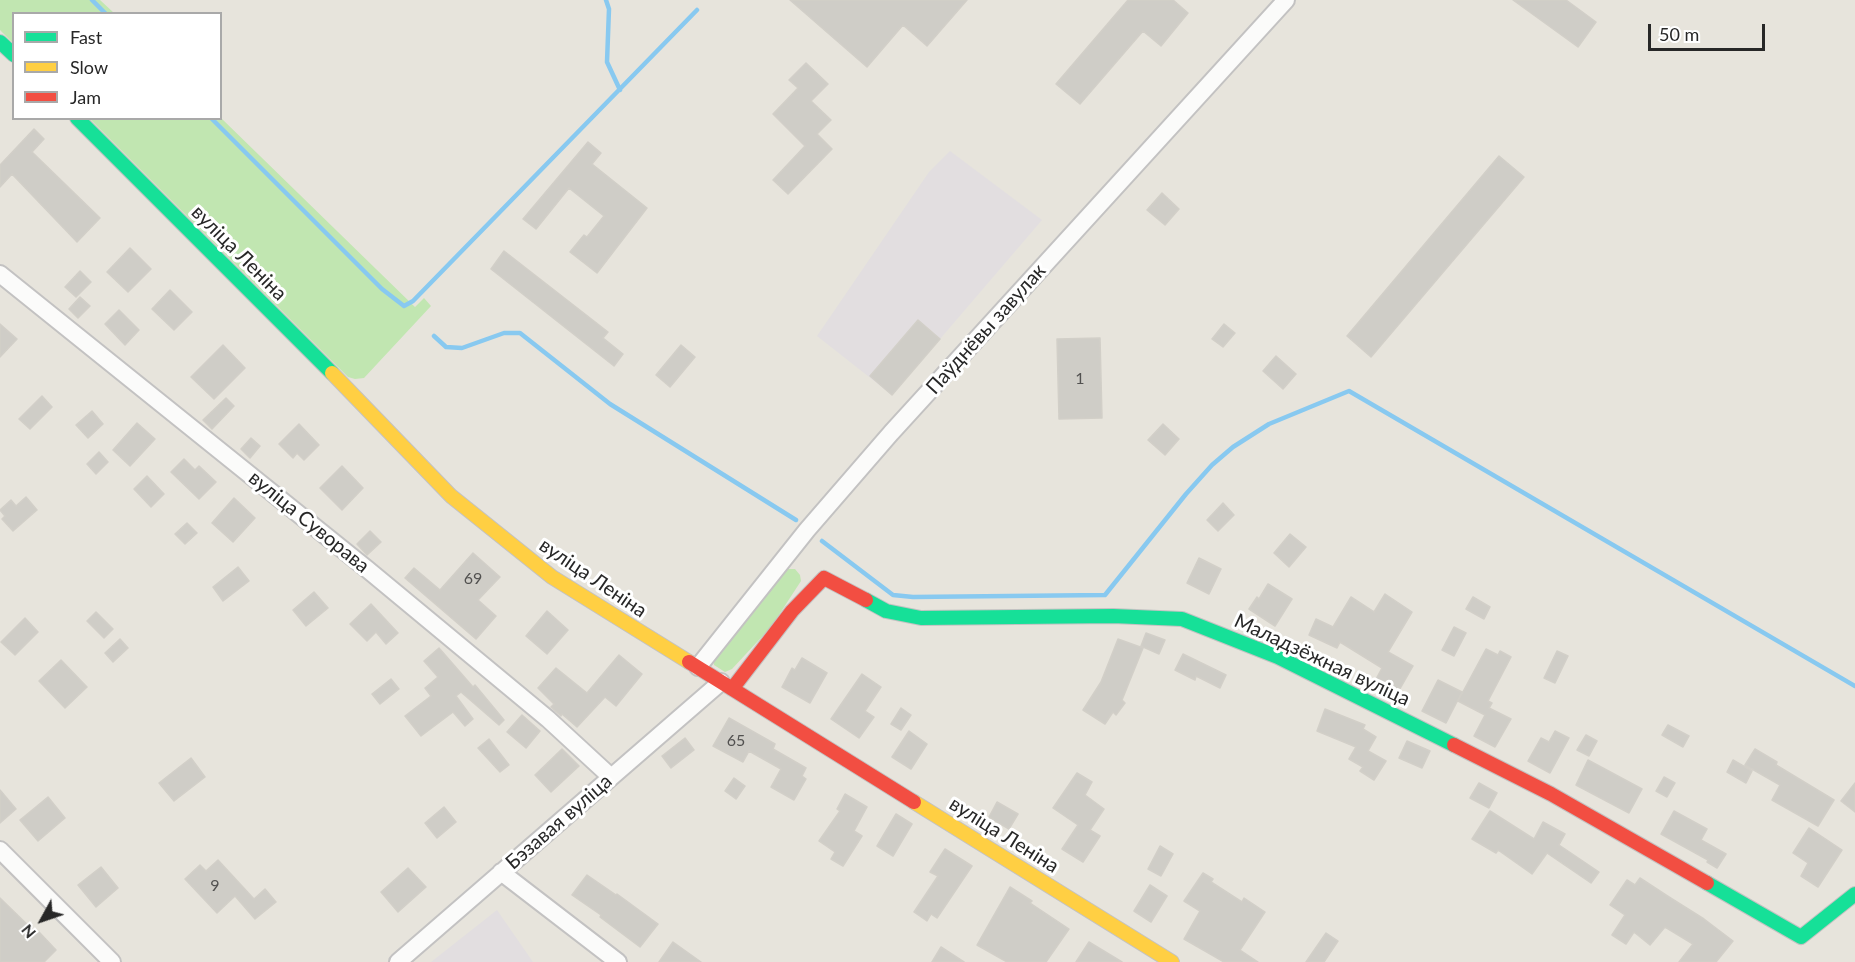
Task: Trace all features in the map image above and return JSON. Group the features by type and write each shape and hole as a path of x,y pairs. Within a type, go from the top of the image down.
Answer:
{"street":[{"name":"Паўднёвы завулак","path":"698,667 807,530 891,433 1286,0"},
{"path":"0,42 12,53"},
{"name":"вуліца Леніна","path":"79,120 451,496 552,577 1172,962"},
{"name":"вуліца Суворава","path":"0,274 376,576 548,719 611,777"},
{"name":"Маладзёжная вуліца","path":"726,686 824,578 886,611 921,618 1113,616 1182,619 1278,657 1551,794 1801,937 1855,894"},
{"name":"Бэзавая вуліца","path":"398,962 611,777 726,686"},
{"path":"0,850 112,962"},
{"path":"501,872 618,962"}],"shaded area":[{"path":"950,151 1042,220 892,395 817,336 929,172"},
{"path":"497,910 533,962 431,962"}],"green space":[{"path":"0,0 100,0 113,12 12,12 12,42 0,30"},
{"path":"222,119 415,307 424,298 431,306 364,378 348,377 91,120"},
{"path":"786,569 795,569 801,581 771,627 732,669 725,672 714,665 713,660"}],"building":[{"path":"790,0 967,0 927,46 903,25 867,67"},
{"path":"1128,0 1173,0 1188,13 1161,46 1143,31 1080,104 1056,84"},
{"path":"1513,0 1566,0 1596,22 1578,47"},
{"path":"806,63 828,84 811,101 831,120 817,134 832,149 788,194 773,180 805,146 773,114 798,88 789,80"},
{"path":"34,129 44,139 32,152 100,218 77,242 12,174 0,187 0,165"},
{"path":"588,142 601,153 592,164 647,208 597,273 570,252 584,235 587,237 604,216 569,188 536,229 523,219"},
{"path":"1499,156 1524,177 1371,357 1347,336"},
{"path":"1162,193 1179,209 1165,225 1147,210"},
{"path":"130,248 151,269 128,292 107,272"},
{"path":"504,251 608,332 603,338 623,354 614,366 491,269"},
{"path":"80,271 91,282 76,297 65,287"},
{"path":"170,290 192,312 174,330 152,309"},
{"path":"80,297 90,306 78,318 69,309"},
{"path":"119,310 139,330 125,345 105,324"},
{"path":"918,320 940,339 892,395 870,376"},
{"path":"0,324 17,339 0,357"},
{"path":"1224,324 1235,333 1223,347 1212,339"},
{"path":"1100,338 1102,418 1059,419 1057,339"},
{"path":"223,345 245,368 214,399 191,377"},
{"path":"681,345 695,357 670,387 656,375"},
{"path":"1276,356 1296,374 1283,389 1263,371"},
{"path":"42,396 52,407 30,429 19,419"},
{"path":"226,398 234,406 212,429 203,420"},
{"path":"92,411 103,424 88,438 76,425"},
{"path":"137,423 155,439 130,466 113,450"},
{"path":"299,424 319,445 304,460 297,453 293,458 279,444"},
{"path":"1163,424 1179,439 1165,455 1148,440"},
{"path":"251,438 260,446 250,458 241,449"},
{"path":"99,452 108,462 96,474 87,464"},
{"path":"184,459 195,470 199,466 216,482 199,499 171,472"},
{"path":"342,466 363,488 342,510 320,488"},
{"path":"147,476 164,494 151,507 134,489"},
{"path":"26,497 37,510 13,531 2,519 5,516 0,510 11,500 16,506"},
{"path":"234,498 255,518 233,542 212,523"},
{"path":"1223,503 1234,515 1218,531 1207,520"},
{"path":"187,523 197,533 185,544 175,534"},
{"path":"370,531 381,542 367,555 357,544"},
{"path":"1290,534 1306,547 1289,567 1274,553"},
{"path":"473,553 500,577 478,600 496,616 476,639 405,578 414,568 440,590"},
{"path":"1199,558 1221,569 1209,594 1187,583"},
{"path":"238,567 249,581 223,601 213,587"},
{"path":"1268,584 1292,599 1275,626 1249,609 1257,597 1259,599"},
{"path":"314,592 328,608 306,626 293,610"},
{"path":"1385,594 1412,612 1388,652 1413,666 1397,694 1375,681 1382,668 1340,642 1337,648 1309,635 1316,619 1333,627 1351,597 1374,612"},
{"path":"1473,597 1490,607 1484,619 1466,609"},
{"path":"371,604 398,633 386,644 376,632 367,641 350,624"},
{"path":"547,611 568,630 547,654 526,636"},
{"path":"96,612 113,629 104,638 87,621"},
{"path":"25,618 38,632 15,655 1,642"},
{"path":"1454,627 1466,633 1454,656 1442,650"},
{"path":"1146,633 1165,640 1159,654 1141,646"},
{"path":"120,639 128,648 113,662 105,653"},
{"path":"1118,639 1143,648 1122,700 1125,703 1116,715 1113,712 1105,724 1083,710 1101,682"},
{"path":"439,648 473,687 475,685 504,720 499,725 461,692 456,696 473,719 465,726 453,712 421,736 405,716 431,696 425,688 438,677 424,661"},
{"path":"1486,649 1498,655 1500,651 1511,657 1488,701 1492,703 1489,708 1511,719 1495,747 1474,736 1485,715 1458,701"},
{"path":"1557,651 1568,656 1555,683 1544,678"},
{"path":"1183,654 1226,675 1220,688 1196,676 1195,680 1175,670"},
{"path":"619,655 642,674 616,706 605,697 577,727 551,707 554,704 538,688 556,668 587,693"},
{"path":"802,658 827,673 810,703 782,687 792,668 795,670"},
{"path":"61,660 87,687 65,708 39,681"},
{"path":"862,674 881,687 865,711 874,717 859,738 831,719"},
{"path":"391,679 399,689 380,704 372,694"},
{"path":"1438,680 1462,692 1446,723 1422,711"},
{"path":"901,708 911,715 901,730 891,724"},
{"path":"1325,709 1365,725 1363,729 1376,737 1368,751 1386,761 1374,780 1360,771 1363,767 1349,759 1356,747 1317,731"},
{"path":"522,715 540,731 526,748 507,732"},
{"path":"729,718 775,744 773,749 806,768 802,776 806,779 794,800 771,787 781,769 749,751 743,762 713,746"},
{"path":"1668,725 1689,736 1683,747 1662,735"},
{"path":"909,731 927,744 911,769 892,757"},
{"path":"1555,731 1569,738 1550,773 1528,761 1541,738 1549,742"},
{"path":"1586,735 1597,741 1589,756 1577,750"},
{"path":"685,738 694,750 671,768 662,756"},
{"path":"489,739 509,765 500,772 478,748"},
{"path":"1407,741 1430,751 1422,768 1399,758"},
{"path":"562,749 579,766 551,792 535,775"},
{"path":"1755,749 1777,762 1776,765 1834,800 1818,826 1772,800 1780,785 1745,765"},
{"path":"191,758 205,777 174,801 159,783"},
{"path":"1588,760 1642,789 1629,813 1576,785"},
{"path":"1733,760 1752,771 1746,783 1727,772"},
{"path":"1077,773 1092,782 1085,795 1104,809 1090,830 1100,836 1083,862 1062,849 1078,825 1053,808"},
{"path":"1664,777 1675,783 1667,797 1656,791"},
{"path":"734,778 745,786 736,799 725,791"},
{"path":"1479,783 1497,793 1489,808 1470,798"},
{"path":"1855,783 1855,812 1841,801"},
{"path":"0,790 16,809 0,823"},
{"path":"845,794 867,807 854,831 862,836 843,866 831,859 835,852 819,841 840,811 837,809"},
{"path":"48,797 65,818 38,841 20,820"},
{"path":"997,802 1018,814 1009,829 989,817"},
{"path":"444,807 456,822 437,838 425,823"},
{"path":"1490,811 1534,839 1543,822 1565,834 1559,845 1599,872 1591,883 1547,853 1532,874 1498,850 1496,853 1472,839"},
{"path":"1674,811 1707,829 1701,840 1726,854 1717,868 1707,862 1708,860 1661,834"},
{"path":"896,814 912,824 893,856 877,846"},
{"path":"1809,828 1842,850 1818,887 1801,876 1808,863 1793,853"},
{"path":"1160,846 1173,854 1161,876 1148,869"},
{"path":"945,849 972,866 937,918 931,914 927,921 914,912 938,876 930,872"},
{"path":"218,860 254,899 265,889 276,902 255,919 235,896 217,913 185,879 200,865 206,871"},
{"path":"101,867 118,888 96,907 78,885"},
{"path":"408,868 426,887 398,912 381,892"},
{"path":"1203,873 1213,879 1211,882 1242,902 1244,898 1265,912 1240,950 1258,962 1224,962 1184,939 1200,911 1184,901"},
{"path":"587,875 658,924 640,947 572,895"},
{"path":"1640,878 1704,919 1733,941 1716,962 1679,962 1693,944 1665,927 1650,945 1634,932 1626,944 1612,935 1625,915 1610,905 1627,880 1635,885"},
{"path":"1150,885 1167,896 1151,922 1134,911"},
{"path":"1010,887 1069,929 1046,962 1007,962 977,945"},
{"path":"0,898 56,950 44,962 0,962"},
{"path":"1326,933 1338,941 1324,962 1306,962"},
{"path":"673,942 701,962 659,962"},
{"path":"1089,942 1122,962 1076,962"},
{"path":"941,947 964,962 932,962"}],"waterway":[{"path":"92,0 104,12"},
{"path":"606,0 609,9 607,62 620,90"},
{"path":"213,120 382,289 404,306 413,301 697,10"},
{"path":"434,336 446,347 462,348 504,333 520,333 610,404 796,520"},
{"path":"822,541 893,595 913,597 1105,595 1186,494 1212,465 1233,447 1269,424 1349,391 1855,686"}],"traffic: fast":[{"path":"0,42 12,53"},
{"path":"79,120 332,373"},
{"path":"866,600 886,611 921,618 1113,616 1182,619 1278,657 1454,745"},
{"path":"1707,883 1801,937 1855,894"}],"traffic: slow":[{"path":"332,373 451,496 552,577 689,662"},
{"path":"914,802 1172,962"}],"traffic: jam":[{"path":"732,689 792,611 824,578 866,600"},
{"path":"689,662 914,802"},
{"path":"1454,745 1551,794 1707,883"}]}
